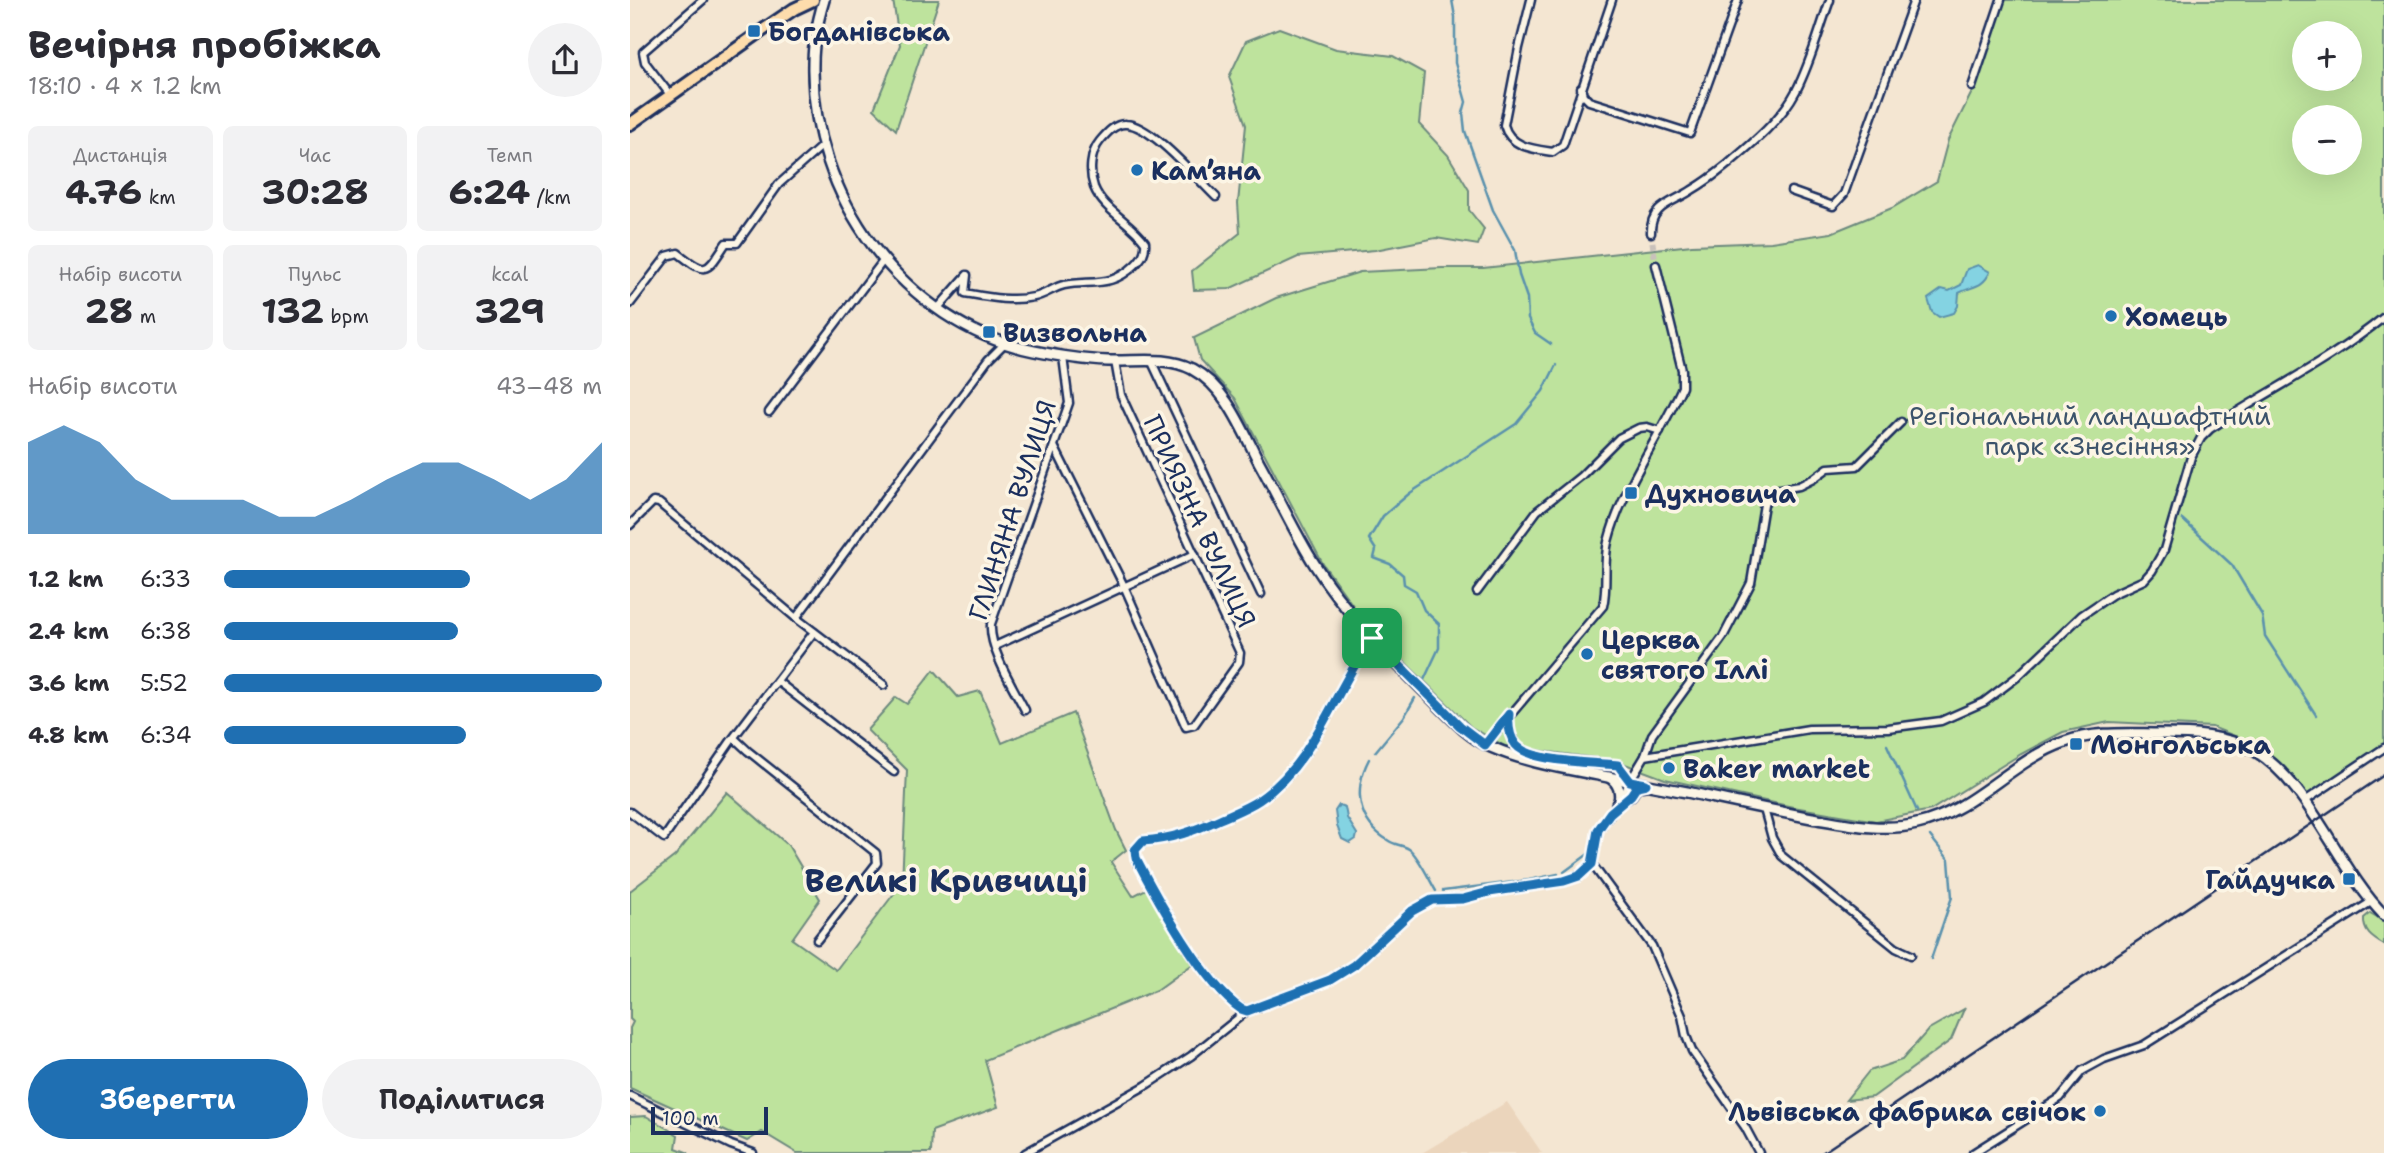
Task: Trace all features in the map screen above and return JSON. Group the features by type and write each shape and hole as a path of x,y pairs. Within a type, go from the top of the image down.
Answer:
{"main road":[{"path":"630,124 763,30 813,0"},
{"path":"824,0 813,61 817,118 849,210 883,261 909,286 938,308 965,325 1005,343 1063,357 1115,361 1152,360 1185,366 1208,380 1233,411 1315,565 1344,607 1460,726 1485,745 1523,760 1764,809 1856,826 1886,828 1922,823 1958,807 2060,743 2104,734 2200,734 2237,743 2260,754 2280,771 2305,802 2352,877 2384,915"},
{"path":"1607,777 1614,780 1618,787 1620,798 1617,804"},
{"path":"1617,804 1631,795 1637,786 1646,784"}],"street":[{"path":"671,96 651,71 642,54 703,0"},
{"path":"1531,0 1504,125 1506,133 1518,144 1553,152 1563,145 1612,0"},
{"path":"1581,88 1589,101 1690,133 1738,0"},
{"path":"1651,233 1652,220 1659,209 1691,191 1727,165 1768,128 1790,102 1830,0"},
{"path":"1791,191 1833,206 1844,194 1914,0"},
{"path":"1972,87 2001,0"},
{"path":"938,308 967,275 965,293 1008,300 1036,297 1063,285 1107,282 1127,272 1137,263 1143,255 1145,242 1105,204 1094,187 1091,164 1096,146 1116,125 1126,124 1143,130 1169,149 1216,197"},
{"path":"630,304 667,256 678,253 698,269 711,265 726,243 737,243 779,184 824,144"},
{"path":"769,412 883,261"},
{"path":"1485,745 1603,606 1606,594 1607,545 1617,515 1678,396 1683,380 1656,265"},
{"path":"1645,756 1809,729 1888,728 1941,721 1984,702 2017,677 2082,615 2113,594 2144,580 2152,571 2165,550 2191,457 2201,438 2210,429 2258,398 2328,359 2384,317"},
{"path":"796,618 988,360 1005,343"},
{"name":"ГЛИНЯНА ВУЛИЦЯ","path":"1025,710 990,632 1069,403 1063,357"},
{"path":"1152,360 1261,594"},
{"name":"ПРИЯЗНА ВУЛИЦЯ","path":"1115,361 1121,396 1240,653 1239,662 1194,725 1186,727 1125,588"},
{"path":"1024,1153 1156,1079 1191,1056 1247,1011 1330,980 1354,965 1412,911 1432,900 1463,899 1579,876 1592,864 1598,830 1645,756 1652,735 1723,637 1747,592 1755,564 1764,504 1774,490 1799,486 1828,468 1857,466 1886,440 1901,422"},
{"path":"1477,592 1537,511 1581,476 1619,438 1639,428 1647,427 1660,431"},
{"path":"1054,446 1125,588"},
{"path":"630,525 653,502 659,503 796,618 884,685"},
{"path":"995,646 1195,554"},
{"path":"630,812 664,838 734,737 814,632"},
{"path":"1247,1011 1236,1006 1198,961 1165,911 1136,858 1135,850 1143,841 1192,832 1249,806 1273,789 1296,764 1322,727 1359,656 1372,638"},
{"path":"777,681 894,772"},
{"path":"1509,714 1508,729 1522,750 1539,756 1618,765 1630,781"},
{"path":"734,737 876,853 877,863 817,940"},
{"path":"2305,802 2384,748"},
{"path":"1764,809 1782,856 1896,948 1911,955"},
{"path":"1592,864 1652,946 1682,1016 1692,1051 1745,1127 1759,1153"},
{"path":"1973,1153 2060,1098 2082,1071 2104,1059 2144,1045 2371,902"},
{"path":"630,1096 753,1153"}],"shaded area":[{"path":"1507,1102 1542,1153 1422,1153"}],"green space":[{"path":"893,0 939,0 896,130 874,109 900,45"},
{"name":"Регіональний ландшафтний парк «Знесіння»","path":"2005,0 2384,0 2384,746 2314,794 2306,794 2290,774 2250,742 2212,727 2109,722 2063,732 2021,754 1931,810 1876,821 1793,807 1665,779 1617,761 1505,746 1471,727 1367,625 1323,564 1235,398 1200,360 1194,338 1276,298 1360,272 1483,268 1692,245 1771,242 1831,233 1892,208 1937,181 1948,140 1973,90"},
{"path":"1279,28 1336,49 1393,56 1424,73 1419,124 1448,155 1469,190 1469,210 1484,229 1478,245 1436,238 1375,250 1298,257 1229,289 1194,290 1192,271 1240,233 1238,203 1246,125 1229,77 1246,41"},
{"path":"934,670 958,697 980,691 1002,743 1073,713 1116,830 1126,850 1111,862 1133,896 1148,888 1197,961 1157,990 985,1060 998,1107 932,1131 931,1153 797,1153 762,1132 747,1141 630,1088 630,1028 633,1022 630,1019 630,891 675,856 727,792 788,845 820,899 792,939 836,970 902,883 907,770 867,730 896,697 907,704"},
{"path":"2370,913 2384,921 2384,945 2372,937 2365,927 2364,918"},
{"path":"1964,1009 1951,1040 1873,1097 1846,1100 1869,1071 1902,1060 1929,1029"},
{"path":"646,1116 678,1135 676,1148 689,1153 630,1153 630,1117"}],"water":[{"path":"1978,265 1990,272 1981,284 1959,293 1958,306 1954,313 1939,317 1932,312 1928,299 1942,289 1949,291 1961,285 1967,269"},
{"path":"1339,805 1345,807 1347,818 1357,834 1356,839 1350,843 1342,839 1337,826 1335,811"}],"waterway":[{"path":"1452,0 1455,17 1455,63 1466,102 1463,113 1465,131 1493,210 1515,250 1519,275 1527,298 1528,319 1535,333 1551,344"},
{"path":"1423,682 1439,648 1439,624 1424,610 1416,591 1404,584 1403,575 1390,564 1374,558 1376,550 1369,539 1383,516 1410,493 1516,424 1543,391 1556,365"},
{"path":"2182,519 2232,565 2262,615 2265,636 2316,715"},
{"path":"1375,752 1404,717 1415,698"},
{"path":"1887,745 1917,811"},
{"path":"1369,759 1361,782 1364,815 1378,833 1412,852 1436,891"},
{"path":"1930,836 1949,860 1952,897 1931,959"},
{"path":"1564,872 1591,852"},
{"path":"1443,891 1558,874"}],"tunnel":[{"path":"1651,233 1656,265"}],"railway":[{"path":"1822,1153 2384,775"}],"place":[{"name":"Богданівська","path":"754,31"},
{"name":"Кам’яна","path":"1137,170"},
{"name":"Хомець","path":"2111,316"},
{"name":"Визвольна","path":"989,332"},
{"name":"Духновича","path":"1631,493"},
{"name":"Церква святого Іллі","path":"1587,654"},
{"name":"Монгольська","path":"2076,744"},
{"name":"Baker market","path":"1669,768"},
{"name":"Гайдучка","path":"2349,879"},
{"name":"Львівська фабрика свічок","path":"2100,1111"}],"district":[{"name":"Великі Кривчиці","path":"946,880"}],"route":[{"path":"1372,638 1460,726 1485,745 1509,714 1508,729 1522,750 1539,756 1618,765 1630,781 1646,784 1637,786 1626,800 1617,804 1610,813 1598,830 1596,854 1592,864 1579,876 1463,899 1432,900 1412,911 1354,965 1330,980 1247,1011 1241,1009 1205,971 1165,911 1136,858 1135,850 1143,841 1192,832 1249,806 1273,789 1296,764 1322,727 1359,656 1372,638"}]}
